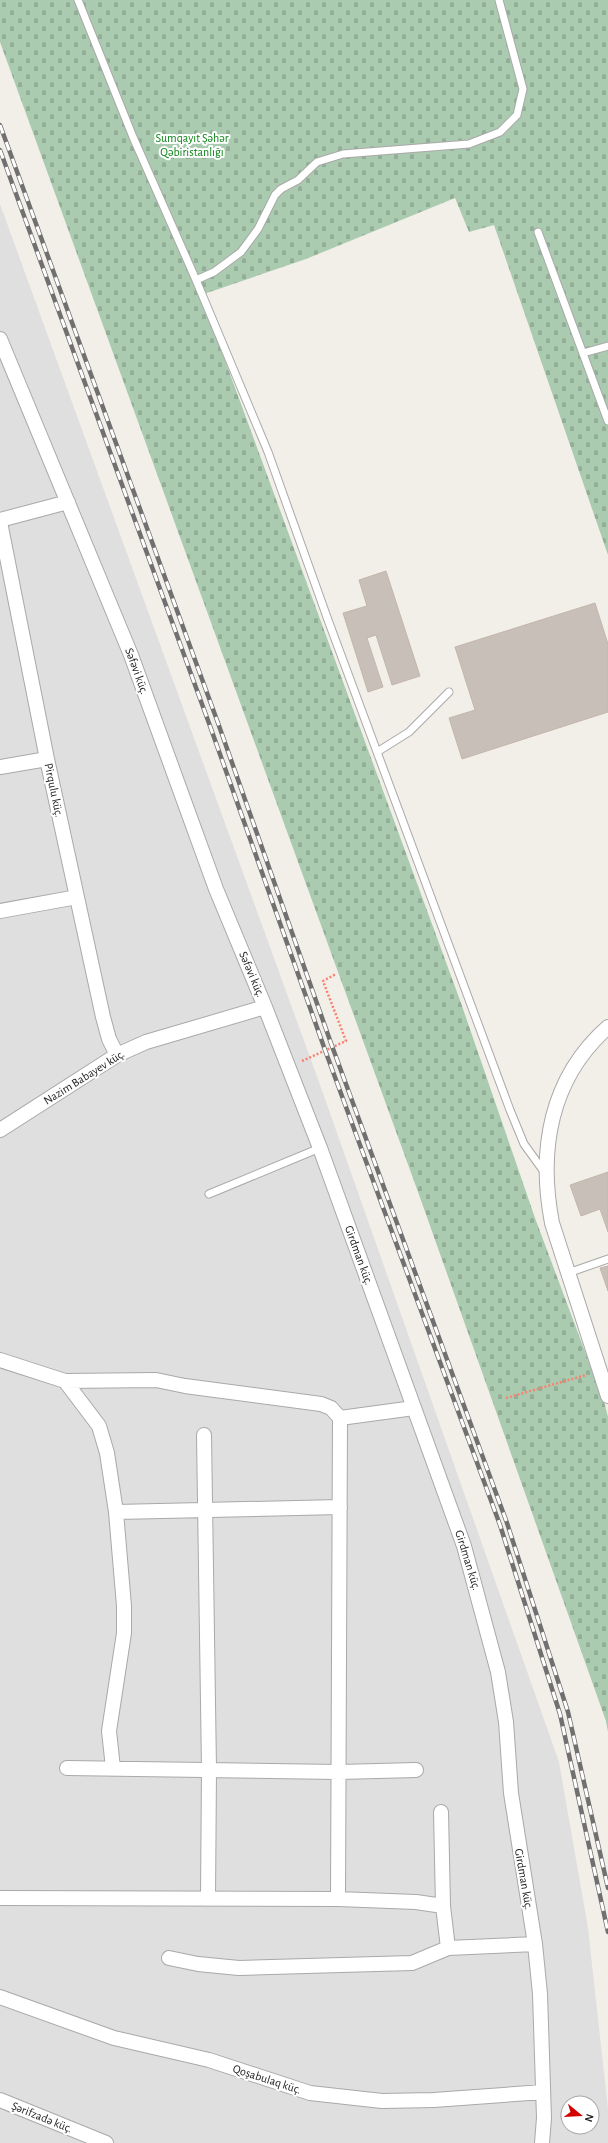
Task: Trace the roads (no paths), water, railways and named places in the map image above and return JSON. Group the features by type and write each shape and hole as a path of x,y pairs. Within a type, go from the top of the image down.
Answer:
{"street":[{"name":"Səfəvi küç.","path":"0,339 131,655 216,889 265,1007"},
{"path":"0,521 68,502"},
{"name":"Pirqulu küç.","path":"0,521 47,759 102,1017 109,1039 117,1055"},
{"path":"0,767 47,759"},
{"path":"0,911 77,897"},
{"name":"Nazim Babayev küç.","path":"0,1130 117,1055 146,1042 265,1007"},
{"name":"Girdman küç.","path":"265,1007 320,1148 464,1546 498,1672 506,1722 514,1820 535,1944 540,1994 543,2092 542,2143"},
{"path":"608,1027 592,1041 576,1061 562,1089 552,1121 546,1173 547,1198 552,1223 608,1396"},
{"path":"0,1360 65,1381 156,1380 186,1386 321,1404 331,1408 340,1418 338,1899"},
{"path":"65,1381 99,1426 107,1453 116,1512 124,1633 109,1730 113,1768"},
{"path":"340,1418 414,1408"},
{"path":"204,1435 209,1769 208,1899"},
{"path":"116,1512 340,1507"},
{"path":"68,1768 339,1772 416,1770"},
{"path":"441,1812 443,1906 448,1948"},
{"path":"0,1898 338,1899 416,1902 443,1906"},
{"path":"169,1958 198,1964 239,1968 412,1963 448,1948 535,1944"},
{"name":"Qoşabulaq küç.","path":"0,1997 114,2038 209,2060 310,2093 382,2101 434,2100 543,2092"},
{"name":"Şərifzadə küç.","path":"0,2100 106,2143"}],"lane":[{"path":"78,0 133,137 196,280 268,452 377,752 510,1110 524,1144 546,1173"},
{"path":"196,280 214,272 241,252 258,229 275,195 281,189 298,180 317,162 343,154 469,144 500,132 517,115 523,89 499,0"},
{"path":"538,232 608,421"},
{"path":"583,353 608,346"},
{"path":"377,752 409,732 449,692"},
{"path":"209,1194 320,1148"},
{"path":"568,1273 608,1258"}],"railway":[{"path":"0,125 218,723 332,1046 507,1523 568,1712 608,1888"},
{"path":"0,150 210,726 325,1050 500,1525 560,1714 608,1932"}],"park label":[{"name":"Sumqayıt Şəhər Qəbiristanlığı","path":"192,145"}]}
